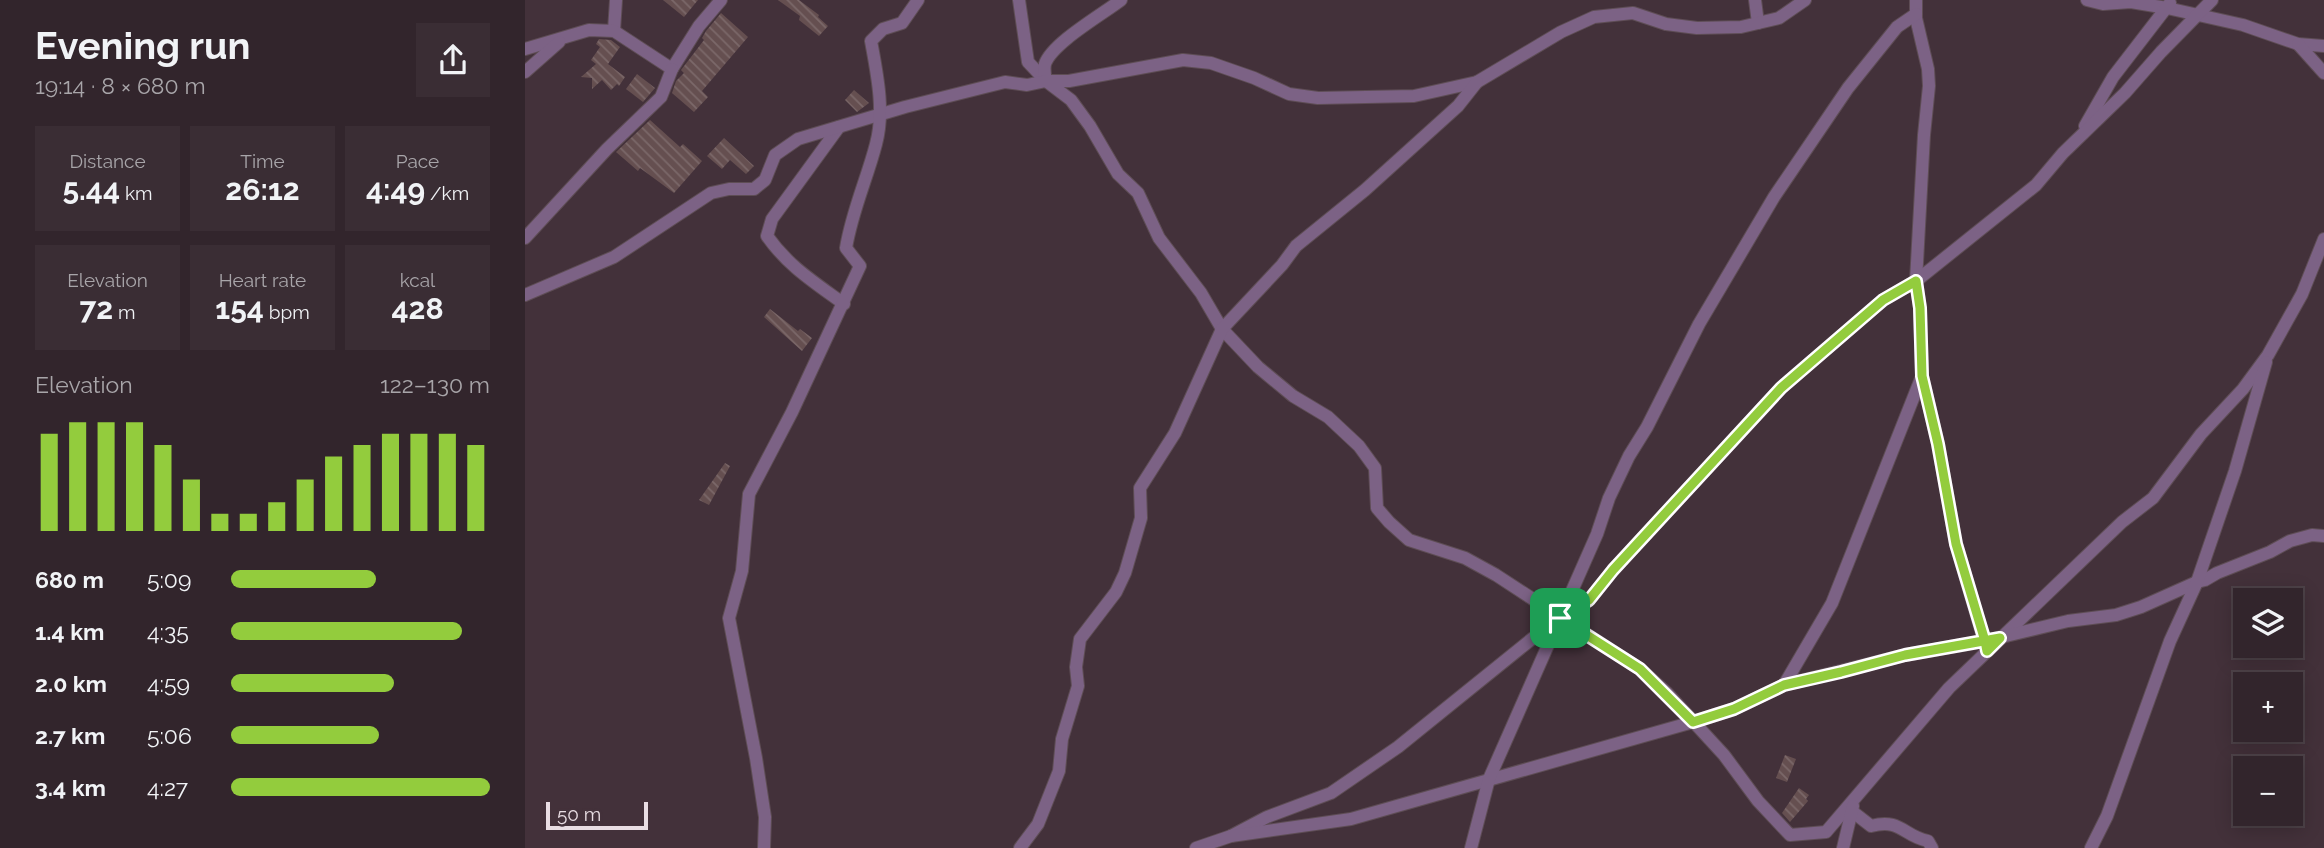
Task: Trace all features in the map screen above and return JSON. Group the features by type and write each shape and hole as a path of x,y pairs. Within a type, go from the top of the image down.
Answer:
{"street":[{"path":"614,31 615,0"},
{"path":"525,239 607,149 661,97 672,69 699,26 721,0"},
{"path":"764,848 765,817 729,618 742,571 749,494 792,412 859,266 846,248 849,226 877,142 878,81 871,41 883,30 902,23 918,0"},
{"path":"1019,0 1028,62 1046,81 1071,100 1118,174 1138,192 1159,238 1201,293 1222,329 1258,367 1293,396 1328,417 1359,446 1375,468 1377,508 1389,522 1409,540 1465,558 1496,575 1640,669 1724,755 1758,801 1790,835 1826,832 1853,807 1922,719 1986,646 2000,638 2122,522 2153,498 2201,434 2243,389 2268,355 2302,293 2324,239"},
{"path":"1046,81 1044,65 1052,53 1121,0"},
{"path":"1755,0 1758,23"},
{"path":"525,295 614,257 711,193 729,188 754,189 765,180 775,155 798,139 1005,82 1027,85 1046,81 1069,81 1183,61 1211,63 1289,94 1318,98 1414,96 1477,82 1549,38 1594,17 1633,13 1666,24 1697,28 1741,27 1779,18 1805,0"},
{"path":"1916,0 1916,15 1930,86 1924,135 1916,281 1920,308 1922,376 1938,444 1956,544 1986,646"},
{"path":"2087,0 2103,4 2169,4 2298,44 2324,46"},
{"path":"1196,848 1331,793 1398,747 1560,618 1589,600 1613,570 1781,388 1883,300 1916,281 2036,185 2212,0"},
{"path":"2081,136 2113,77 2169,4"},
{"path":"1471,848 1489,779 1597,534 1609,498 1699,324 1773,197 1824,120 1897,27 1916,15"},
{"path":"525,49 589,30 614,31 672,69"},
{"path":"525,72 562,40"},
{"path":"2298,44 2324,73"},
{"path":"1020,848 1038,824 1059,771 1062,739 1078,686 1076,667 1080,639 1116,592 1141,518 1140,488 1175,433 1222,329 1282,265 1296,246 1365,190 1458,106 1477,82"},
{"path":"839,127 772,219 767,236 781,256 793,267 844,303"},
{"path":"2091,848 2107,816 2171,640 2197,582 2235,471 2268,355"},
{"path":"1784,685 1832,603 1922,376"},
{"path":"2000,638 2078,618 2116,615 2163,599 2290,541 2312,535 2324,536"},
{"path":"1231,836 1351,819 1693,722 1734,709 1784,685 1905,655 1986,646"},
{"path":"1843,848 1853,807"},
{"path":"1853,807 1871,826 1887,822 1917,839 1929,841 1932,848"},
{"path":"1826,832 1834,848"}],"building":[{"path":"663,0 698,0 684,17"},
{"path":"778,0 799,0 819,15 828,26 819,36 799,20 800,16"},
{"path":"721,13 748,37 702,91 708,97 694,112 672,93 676,81 684,73 681,70"},
{"path":"599,39 611,40 620,47 608,64 625,77 619,86 617,84 611,90 602,80 592,89 592,78 581,77 596,64 591,60 600,47 596,44"},
{"path":"637,74 655,88 643,102 626,89"},
{"path":"854,90 869,103 857,112 845,100"},
{"path":"650,120 680,147 683,144 702,161 674,193 640,168 638,171 616,152"},
{"path":"724,138 754,166 746,174 730,160 722,169 707,156"},
{"path":"770,309 798,331 800,329 812,338 802,351 764,317"},
{"path":"725,463 730,466 709,505 699,500"},
{"path":"1785,755 1796,759 1787,782 1776,778"},
{"path":"1799,788 1809,795 1806,799 1808,801 1790,822 1782,813"}],"route":[{"path":"1560,618 1589,600 1613,570 1781,388 1883,300 1916,281 1920,308 1922,376 1938,444 1956,544 1985,641 1987,651 2000,638 1985,641 1905,655 1784,685 1734,709 1693,722 1667,693 1640,669 1560,618"}]}
